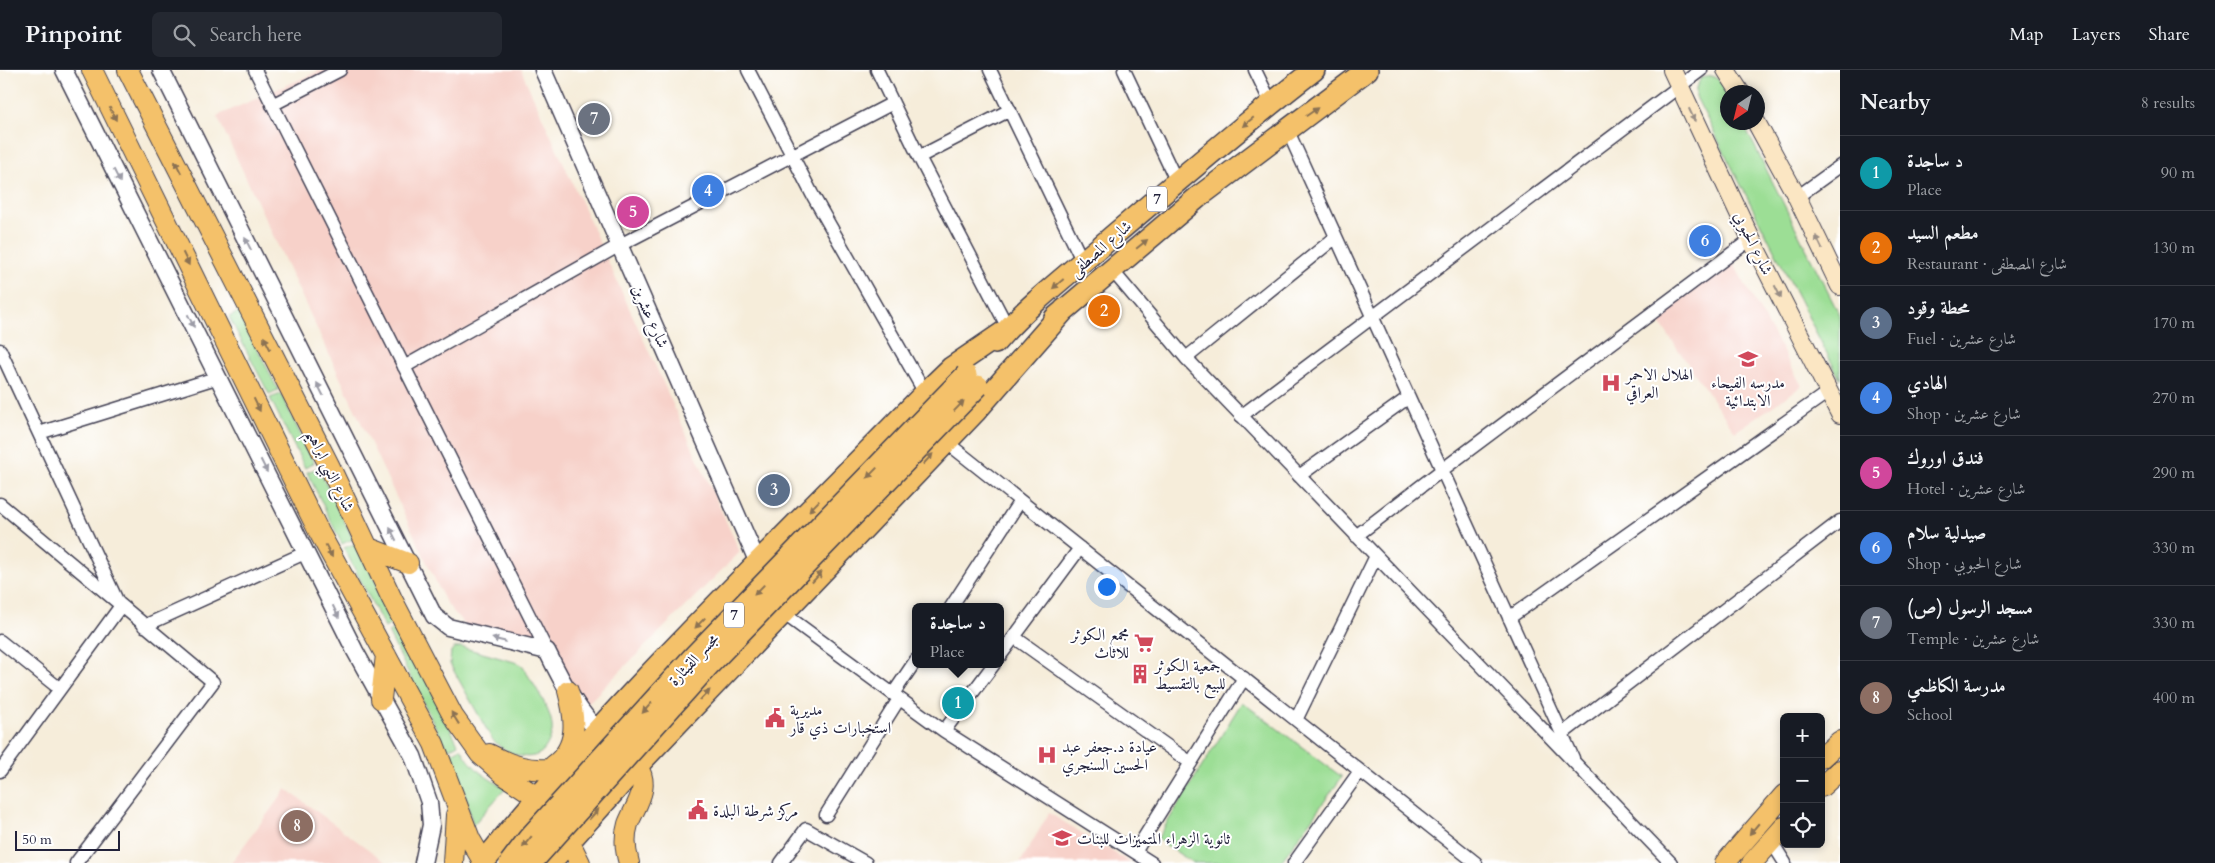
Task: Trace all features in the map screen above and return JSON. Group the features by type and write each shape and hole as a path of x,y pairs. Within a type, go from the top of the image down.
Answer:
{"highway":[{"name":"شارع المصطفى","path":"1006,330 1270,103 1314,70"},
{"name":"شارع المصطفى","path":"1065,309 1197,198 1367,70"},
{"path":"550,863 637,766 1002,382 1065,309"},
{"name":"7","path":"972,380 1065,309"},
{"path":"483,863 538,797 670,654 758,563 951,368 1006,330"},
{"name":"7","path":"972,380 1006,330"},
{"name":"مجسر القيثارة","path":"510,863 529,838 695,655 972,380"},
{"name":"مجسر القيثارة","path":"531,863 707,667 972,380"}],"main road":[{"path":"92,70 319,532 434,744 456,806 470,840 483,863"},
{"name":"شارع النبي ابراهيم","path":"128,70 329,465 368,548 453,716 475,747 504,775 538,797 549,808 570,841 580,863"},
{"path":"1726,70 1736,85"},
{"name":"شارع الحبوبي","path":"1676,78 1751,239 1840,414"},
{"path":"1760,130 1797,197 1840,286"},
{"path":"159,204 188,188"},
{"path":"368,548 408,563"},
{"path":"381,699 386,655"},
{"path":"542,770 560,761 571,743 575,729 568,690"},
{"path":"1825,754 1840,741"},
{"path":"475,747 512,764 542,770 554,769 572,760"},
{"path":"629,863 625,844 626,834 644,788 642,776 637,766"},
{"path":"1825,783 1840,770"},
{"path":"1725,863 1780,801"},
{"path":"454,863 456,806"},
{"path":"1752,863 1778,834"}],"street":[{"path":"64,70 306,552 412,756 429,802 431,825 423,863"},
{"path":"161,70 434,616 440,623 448,627 547,651"},
{"path":"255,70 568,690 598,732 637,766"},
{"path":"272,105 340,70"},
{"name":"شارع عشرين","path":"543,70 758,563"},
{"path":"748,70 792,154 925,393"},
{"path":"877,70 1006,330"},
{"path":"990,70 1083,262"},
{"path":"1124,70 1177,182"},
{"path":"1255,70 1270,103"},
{"path":"1241,416 1372,317 1676,78 1701,70"},
{"path":"404,367 620,245 893,103"},
{"path":"919,157 1010,110"},
{"path":"1287,129 1577,767"},
{"path":"1797,197 1840,166"},
{"path":"1186,358 1336,237"},
{"path":"1356,536 1751,239"},
{"path":"1111,269 1186,358 1671,863"},
{"path":"0,350 120,607"},
{"path":"39,433 219,377"},
{"path":"1509,618 1828,392"},
{"path":"1299,476 1409,397"},
{"path":"945,441 1476,863"},
{"path":"953,603 1020,501"},
{"path":"0,504 120,607 213,682 76,863"},
{"path":"1562,734 1840,521"},
{"path":"1004,651 1080,548"},
{"path":"144,626 306,552"},
{"path":"1296,720 1376,556"},
{"path":"0,771 120,607"},
{"path":"783,613 944,731 1152,863"},
{"path":"1014,637 1191,763"},
{"path":"0,641 60,688"},
{"path":"826,815 912,667"},
{"path":"944,731 991,668"},
{"path":"1135,852 1244,678"},
{"path":"1294,863 1360,771"},
{"path":"781,863 806,829 866,863"},
{"path":"1778,834 1785,863"}],"shaded area":[{"path":"321,70 521,70 740,552 585,706 546,644 465,625 446,603 217,116"},
{"path":"1731,259 1802,386 1735,432 1653,313"},
{"path":"286,789 387,863 231,863"},
{"name":"ثانوية الزهراء المتميزات للبنات","path":"1049,813 1131,863 1020,863"}],"green space":[{"path":"1712,76 1723,84 1720,85 1720,130 1747,130 1840,316 1840,379 1696,97 1696,88 1701,78"},
{"path":"239,312 278,390 269,394 229,317"},
{"path":"281,394 314,463 305,468 270,398"},
{"path":"318,468 353,539 342,544 307,472"},
{"path":"356,543 396,621 385,628 344,548"},
{"path":"400,626 458,744 447,750 388,632"},
{"path":"461,647 518,663 523,667 551,719 552,734 542,752 528,757 520,756 505,749 492,739 450,664 451,651 454,648"},
{"path":"1242,702 1342,777 1280,863 1193,863 1157,839"},
{"path":"461,748 480,772 506,788 473,825 463,788 450,754"}],"place":[{"name":"مسجد الرسول (ص)","path":"594,119"},
{"name":"الهادي","path":"708,191"},
{"name":"فندق اوروك","path":"633,212"},
{"name":"صيدلية سلام","path":"1705,241"},
{"name":"مطعم السيد","path":"1104,311"},
{"name":"مدرسه الفيحاء الابتدائية","path":"1748,359"},
{"name":"الهلال الاحمر العراقي","path":"1611,383"},
{"name":"محطة وقود","path":"774,490"},
{"name":"مجمع الكوثر للاثاث","path":"1144,643"},
{"name":"جمعية الكوثر للبيع بالتقسيط","path":"1140,674"},
{"name":"د ساجدة","path":"958,703"},
{"name":"مديرية استخبارات ذي قار","path":"775,718"},
{"name":"عيادة د.جعفر عبد الحسين السنجري","path":"1047,755"},
{"name":"مركز شرطة البلدة","path":"698,810"},
{"name":"مدرسة الكاظمي","path":"297,826"},
{"name":"ثانوية الزهراء المتميزات للبنات","path":"1062,838"}]}
